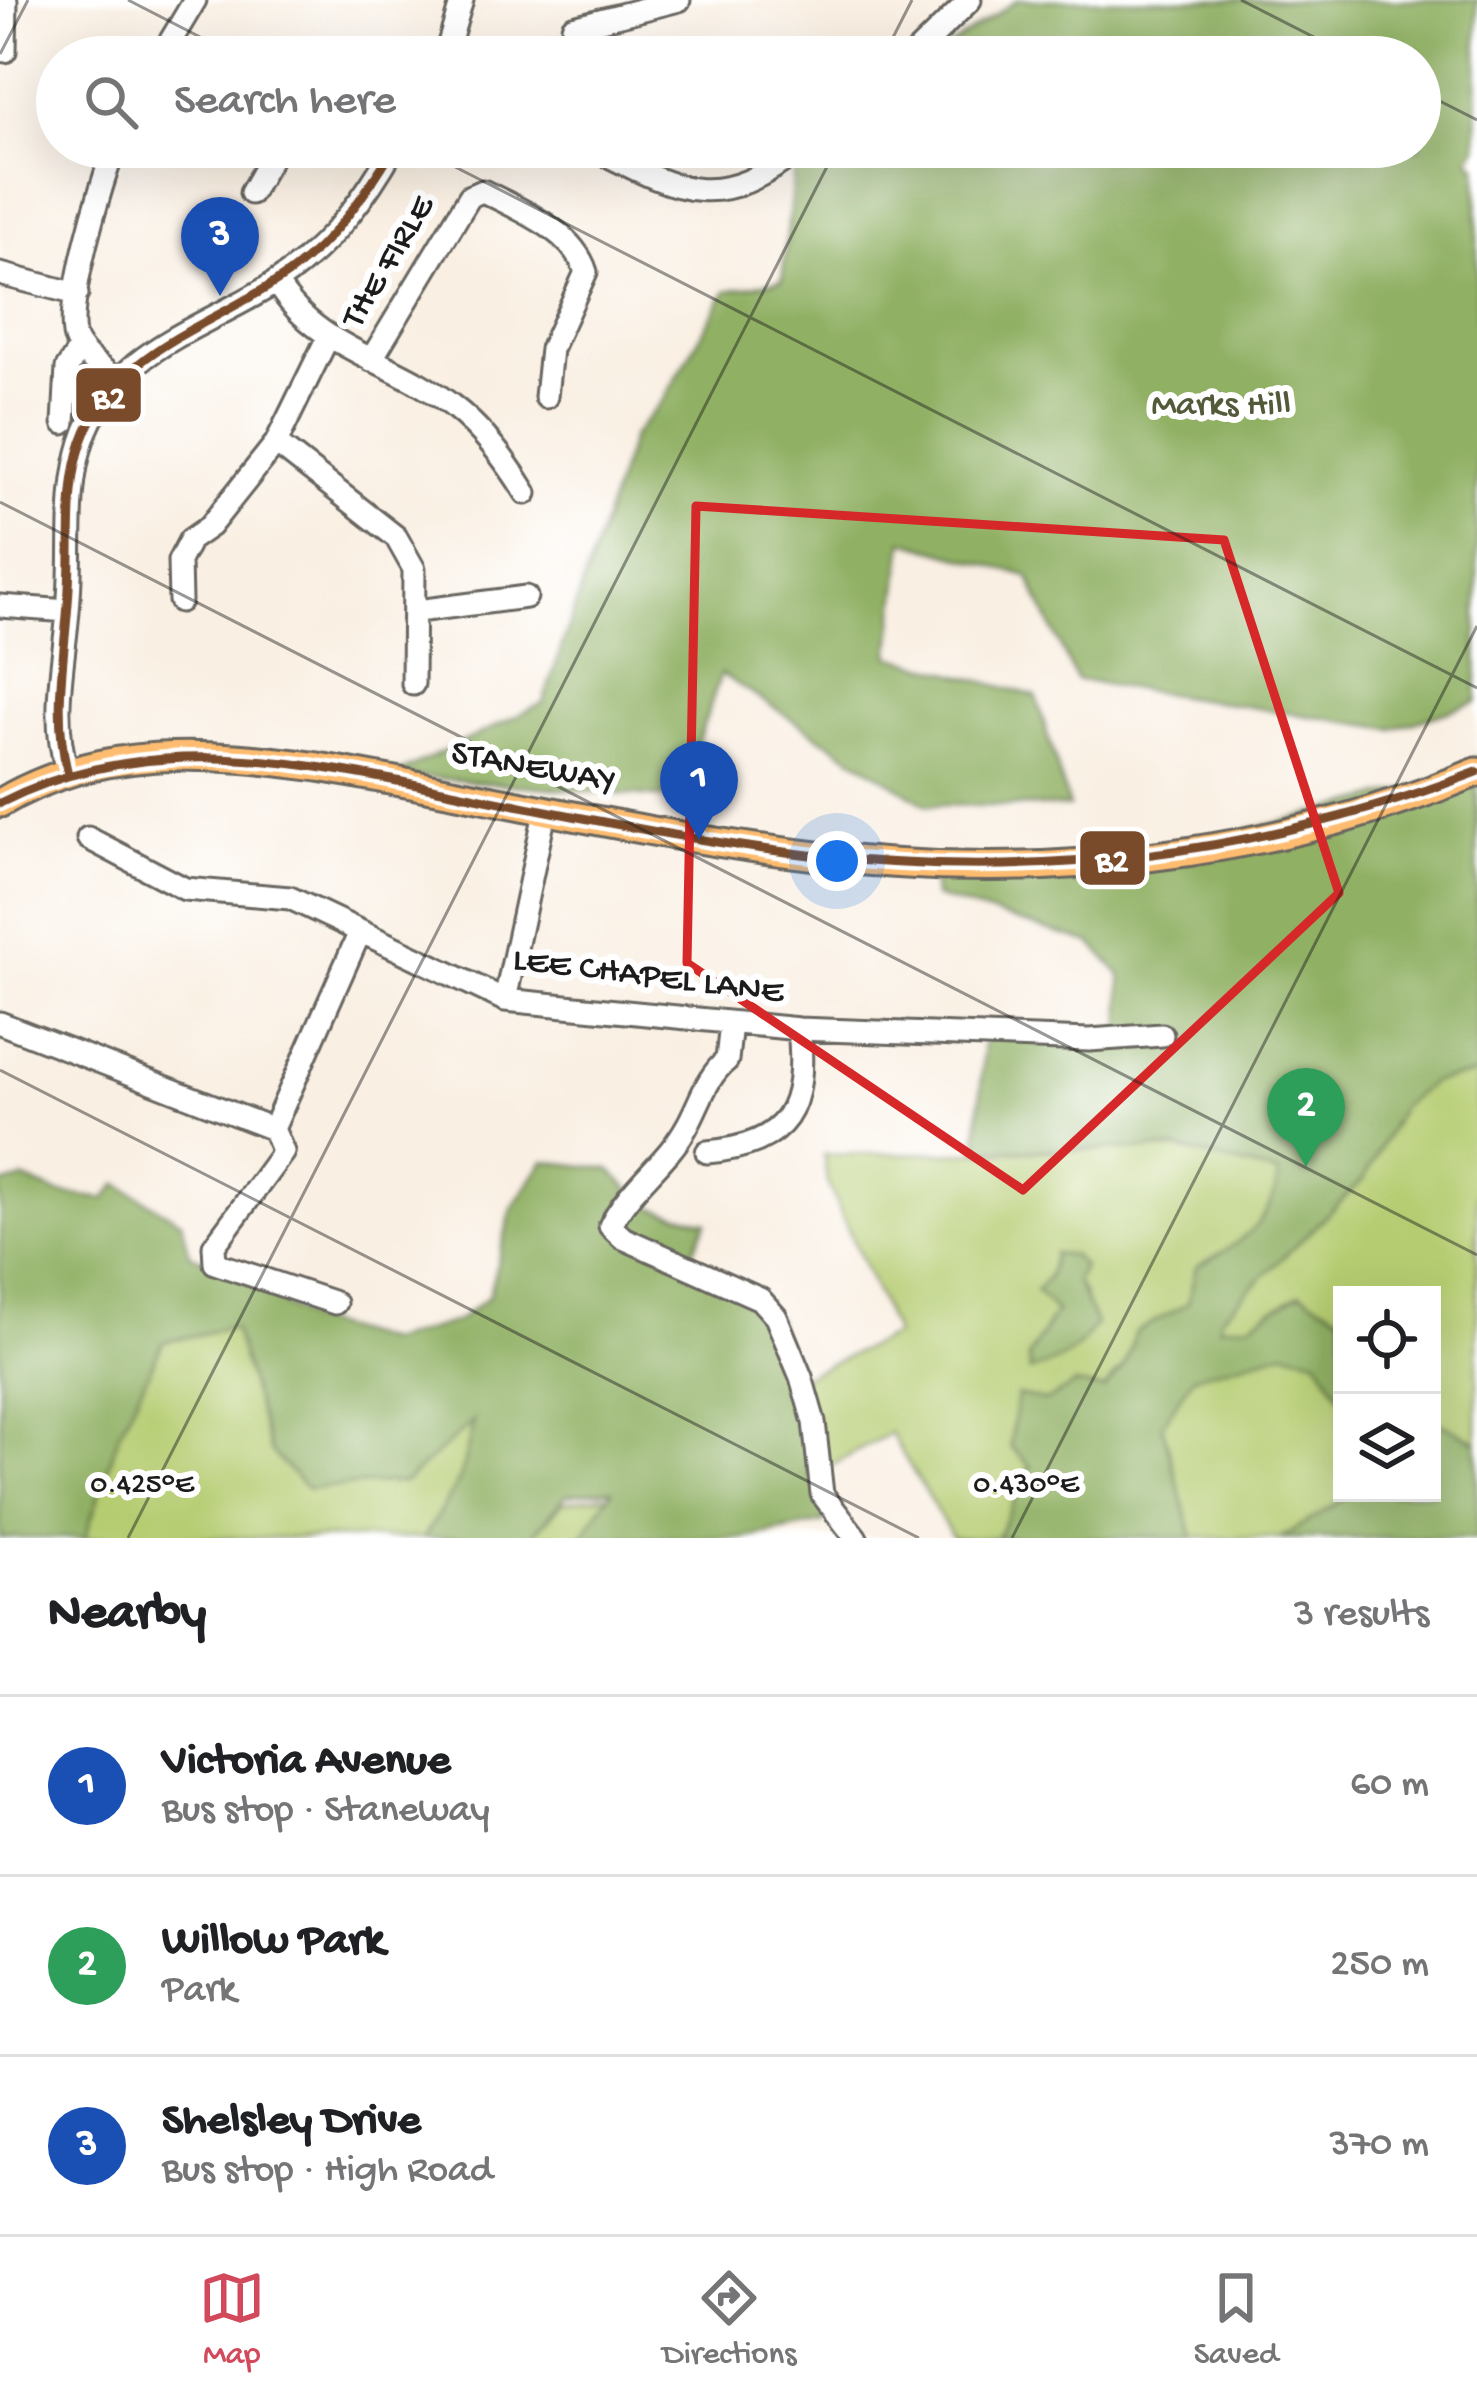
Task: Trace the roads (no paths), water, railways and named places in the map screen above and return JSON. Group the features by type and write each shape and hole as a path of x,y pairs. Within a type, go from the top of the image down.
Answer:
{"main road":[{"name":"STANEWAY","path":"0,803 67,770 137,758 272,760 833,857 1016,866 1252,841 1331,823 1477,772"}],"street":[{"path":"5,51 6,0"},
{"path":"174,36 195,0"},
{"path":"451,36 462,0"},
{"path":"573,27 679,0"},
{"path":"933,36 970,0"},
{"path":"108,168 92,218 73,329 80,348 117,381"},
{"path":"251,193 266,168"},
{"path":"67,770 58,717 75,470 93,416 117,381 166,340 277,281 334,232 379,168"},
{"path":"639,168 680,186 722,193 772,168"},
{"name":"THE FIRLE","path":"371,360 470,196 483,191 530,215 581,256 586,272 550,349 546,397"},
{"path":"0,274 77,294"},
{"path":"277,281 294,310 328,337 455,408 506,461 526,494"},
{"path":"180,601 179,561 190,540 210,526 276,443 328,337"},
{"path":"64,423 67,368 80,348"},
{"path":"276,443 396,537 414,568 413,684"},
{"path":"417,611 526,597"},
{"path":"0,606 68,611"},
{"path":"505,1000 546,808"},
{"name":"LEE CHAPEL LANE","path":"88,838 185,889 290,898 505,1000 800,1029 1089,1040 1162,1035"},
{"path":"273,1129 360,932"},
{"path":"0,1023 273,1129 283,1152 214,1246 215,1263 335,1303"},
{"path":"731,1023 727,1060 713,1070 684,1131 619,1207 610,1226 623,1238 760,1299 776,1317 814,1422 822,1494 856,1538"},
{"path":"707,1152 750,1148 775,1132 800,1091 800,1029"}],"place":[{"name":"Shelsley Drive","path":"220,296"},
{"name":"Victoria Avenue","path":"699,840"},
{"name":"Willow Park","path":"1306,1167"}],"park label":[{"name":"Marks Hill","path":"1221,406"}]}
